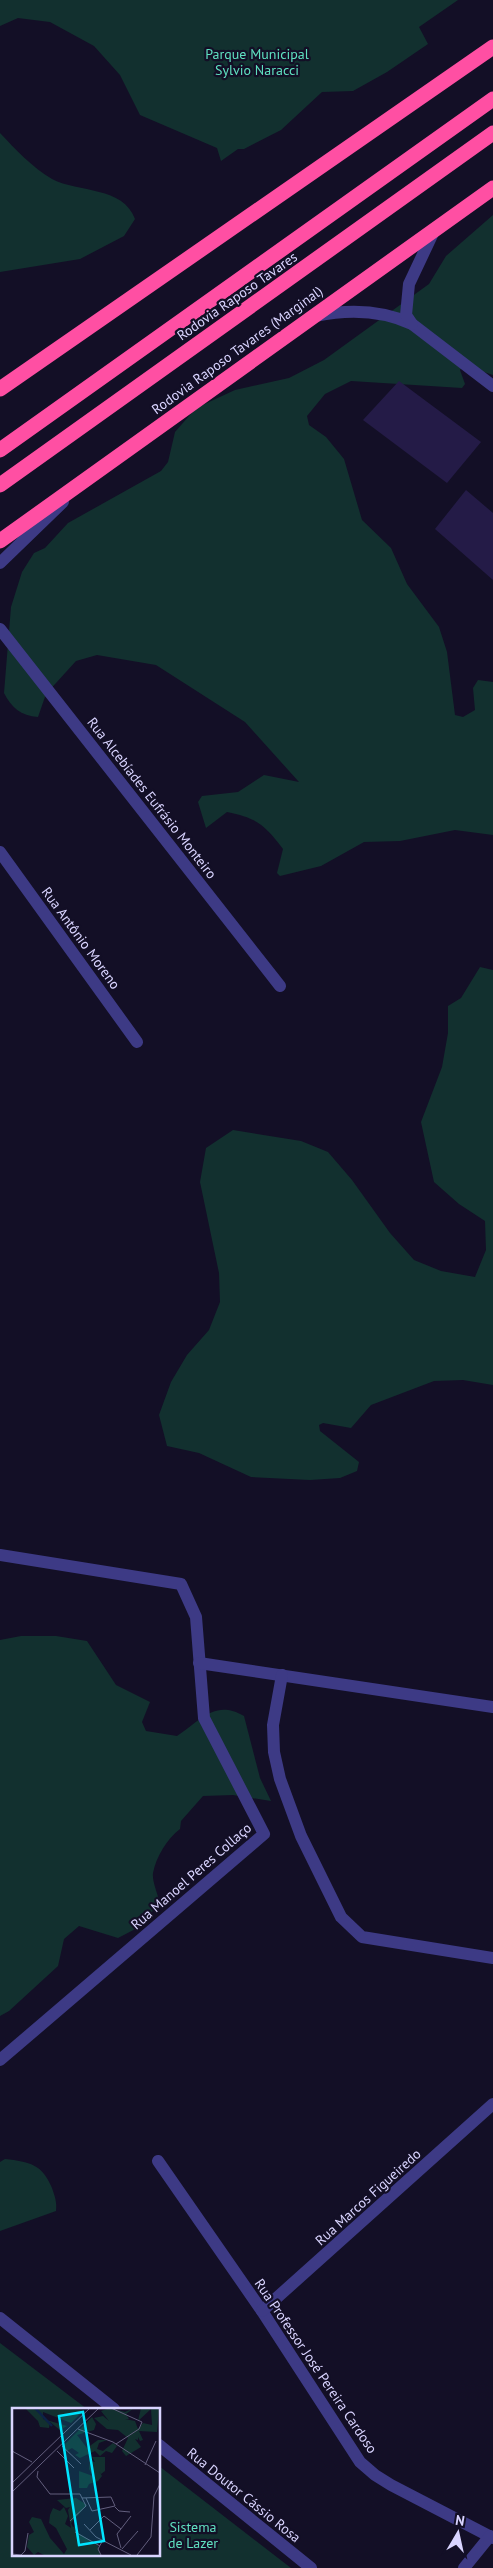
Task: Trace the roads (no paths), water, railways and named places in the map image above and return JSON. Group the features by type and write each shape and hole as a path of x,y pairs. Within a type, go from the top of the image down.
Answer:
{"highway":[{"path":"0,389 493,47"},
{"name":"Rodovia Raposo Tavares","path":"0,450 493,100"},
{"name":"Rodovia Raposo Tavares","path":"0,485 493,133"},
{"name":"Rodovia Raposo Tavares (Marginal)","path":"0,541 493,188"},
{"path":"0,378 48,354"}],"street":[{"path":"412,324 406,315 409,284 435,228"},
{"path":"312,317 338,311 382,313 412,324 493,386"},
{"path":"0,563 94,472"},
{"name":"Rua Alcebíades Eufrásio Monteiro","path":"0,629 280,986"},
{"name":"Rua Antônio Moreno","path":"0,852 137,1042"},
{"name":"Rua Manoel Peres Collaço","path":"0,1556 181,1584 196,1617 204,1718 264,1834 0,2060"},
{"path":"199,1663 493,1707"},
{"path":"282,1675 273,1725 274,1752 280,1779 301,1836 341,1917 362,1937 493,1958"},
{"name":"Rua Marcos Figueiredo","path":"262,2311 493,2104"},
{"name":"Rua Professor José Pereira Cardoso","path":"158,2162 262,2311 360,2462 375,2475 391,2485 492,2537"},
{"path":"0,2318 113,2408"},
{"name":"Rua Doutor Cássio Rosa","path":"160,2447 311,2568"},
{"path":"464,2568 492,2537"}],"park label":[{"name":"Parque Municipal Sylvio Naracci","path":"257,62"},
{"name":"Sistema de Lazer","path":"193,2536"}]}
